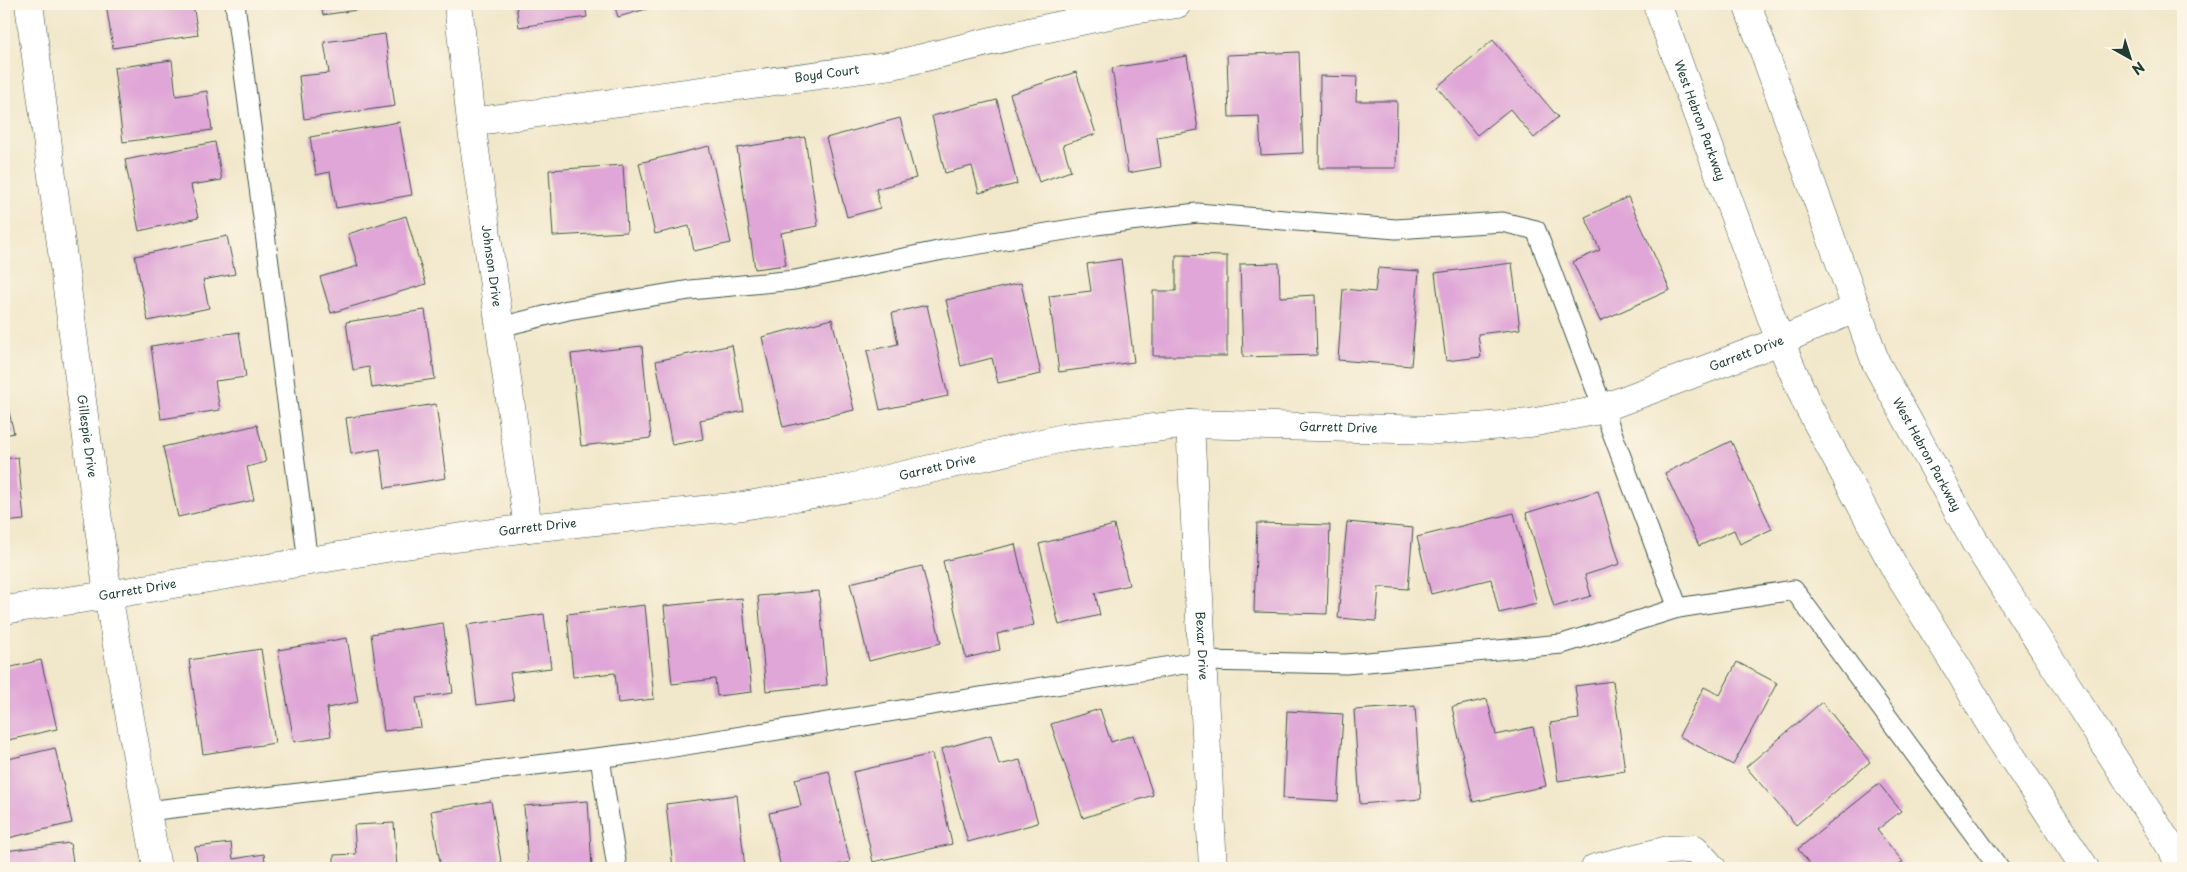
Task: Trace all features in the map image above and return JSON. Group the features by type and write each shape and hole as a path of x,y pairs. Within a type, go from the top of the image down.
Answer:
{"street":[{"name":"Gillespie Drive","path":"29,4 108,596 157,868"},
{"name":"Johnson Drive","path":"458,4 472,122 528,528"},
{"name":"Boyd Court","path":"472,122 893,64 1137,9 1177,4"},
{"name":"West Hebron Parkway","path":"1657,4 1780,341 1807,404 1897,572 1960,672 1987,719 2085,868"},
{"name":"West Hebron Parkway","path":"1747,4 1876,363 1975,542 2182,868"},
{"name":"Garrett Drive","path":"4,610 108,596 398,546 528,528 742,506 849,488 1062,438 1190,424 1437,430 1530,424 1604,408 1780,341 1857,308"},
{"name":"Bexar Drive","path":"1190,424 1213,868"},
{"path":"1595,868 1668,850 1695,849 1712,868"}],"lane":[{"path":"235,4 308,562"},
{"path":"500,327 568,310 671,293 795,280 943,250 1086,226 1197,213 1396,229 1502,222 1536,230 1678,608"},
{"path":"147,810 647,752 1202,662 1346,664 1562,644 1678,608 1794,590 1999,868"},
{"path":"600,758 617,868"}],"building":[{"path":"106,4 193,4 198,35 113,48"},
{"path":"321,4 384,4 384,6 323,15"},
{"path":"516,4 585,4 587,17 519,27"},
{"path":"614,4 664,4 618,17"},
{"path":"385,34 395,106 304,119 299,76 329,73 324,42"},
{"path":"1493,40 1558,117 1534,138 1510,109 1477,135 1437,87"},
{"path":"1299,52 1303,153 1261,155 1259,116 1229,117 1227,55"},
{"path":"1187,56 1198,130 1157,137 1161,167 1128,173 1112,68"},
{"path":"172,60 176,96 207,91 212,130 123,142 114,68"},
{"path":"1076,72 1096,134 1063,145 1071,171 1039,182 1010,94"},
{"path":"1320,76 1357,77 1356,101 1397,101 1396,168 1319,168"},
{"path":"997,100 1017,184 979,193 972,166 945,173 932,116"},
{"path":"900,118 916,178 876,189 880,208 847,217 826,138"},
{"path":"399,122 412,195 336,208 330,172 316,175 310,137"},
{"path":"805,137 818,226 781,233 786,265 755,269 737,148"},
{"path":"215,142 222,180 191,185 198,218 139,231 125,160"},
{"path":"709,146 731,243 694,251 689,226 655,234 639,163"},
{"path":"623,165 627,232 553,236 549,170"},
{"path":"1628,197 1670,290 1600,321 1573,262 1600,250 1585,217"},
{"path":"406,216 426,284 331,313 320,277 358,266 348,234"},
{"path":"227,236 235,274 203,280 209,308 148,321 135,256"},
{"path":"1176,255 1227,256 1227,356 1153,356 1153,291 1176,291"},
{"path":"1121,259 1134,362 1059,372 1049,296 1091,291 1087,264"},
{"path":"1279,263 1280,297 1315,295 1317,355 1243,357 1240,264"},
{"path":"1512,263 1520,329 1478,334 1481,357 1446,361 1435,273"},
{"path":"1378,268 1419,271 1411,366 1338,360 1343,289 1375,292"},
{"path":"1021,283 1041,374 998,383 992,358 961,366 946,300"},
{"path":"927,305 948,396 880,410 867,351 898,344 892,313"},
{"path":"425,310 435,379 372,388 369,367 353,370 346,322"},
{"path":"832,319 854,410 783,427 762,337"},
{"path":"239,332 246,377 215,381 220,410 161,419 151,346"},
{"path":"732,345 744,411 700,420 703,439 672,445 656,361"},
{"path":"642,346 651,438 581,446 571,354"},
{"path":"4,391 14,433 4,435"},
{"path":"436,404 446,478 385,488 380,449 351,454 346,418"},
{"path":"257,425 266,462 247,467 254,500 178,517 163,447"},
{"path":"1731,441 1772,529 1740,544 1734,530 1699,546 1665,473"},
{"path":"18,457 24,520 4,522 4,459"},
{"path":"1598,491 1620,564 1585,575 1591,596 1554,607 1526,513"},
{"path":"1514,513 1537,604 1499,613 1491,579 1431,594 1417,537"},
{"path":"1347,522 1413,528 1408,589 1379,587 1376,621 1338,618"},
{"path":"1257,523 1330,525 1327,614 1254,612"},
{"path":"1114,525 1129,585 1095,593 1100,615 1059,625 1039,544"},
{"path":"1015,544 1034,625 997,634 1000,650 966,658 943,561"},
{"path":"922,566 941,643 869,661 850,583"},
{"path":"819,591 827,685 766,691 758,596"},
{"path":"742,598 752,692 717,696 715,679 672,684 664,606"},
{"path":"645,605 654,699 618,703 615,673 573,677 567,614"},
{"path":"544,614 551,668 510,673 514,700 477,705 467,625"},
{"path":"443,623 453,693 416,698 421,727 384,731 371,634"},
{"path":"347,638 358,702 327,708 331,736 294,742 278,650"},
{"path":"261,649 275,743 203,754 189,660"},
{"path":"41,660 57,729 4,741 4,669"},
{"path":"1737,662 1777,683 1733,765 1679,736 1704,687 1720,695"},
{"path":"1613,681 1625,771 1558,781 1550,723 1579,719 1575,686"},
{"path":"1487,699 1496,735 1533,727 1546,786 1473,802 1452,707"},
{"path":"1822,702 1870,762 1796,825 1746,767"},
{"path":"1415,706 1421,799 1360,804 1354,710"},
{"path":"1100,709 1111,742 1133,735 1153,795 1083,818 1051,724"},
{"path":"1287,711 1343,714 1338,801 1283,798"},
{"path":"991,735 999,765 1020,760 1038,823 968,842 941,749"},
{"path":"55,748 72,823 4,839 4,760"},
{"path":"932,754 952,844 873,862 853,772"},
{"path":"829,771 850,862 822,868 781,868 769,813 801,806 795,779"},
{"path":"1879,784 1901,811 1877,830 1903,862 1895,868 1813,868 1798,849"},
{"path":"737,795 745,868 673,868 666,804"},
{"path":"491,801 502,868 441,868 431,811"},
{"path":"588,801 592,868 528,868 524,806"},
{"path":"394,823 397,868 334,868 334,855 356,854 354,825"},
{"path":"70,843 74,868 4,868 4,851"},
{"path":"231,843 233,859 264,854 266,868 198,868 195,847"}]}
